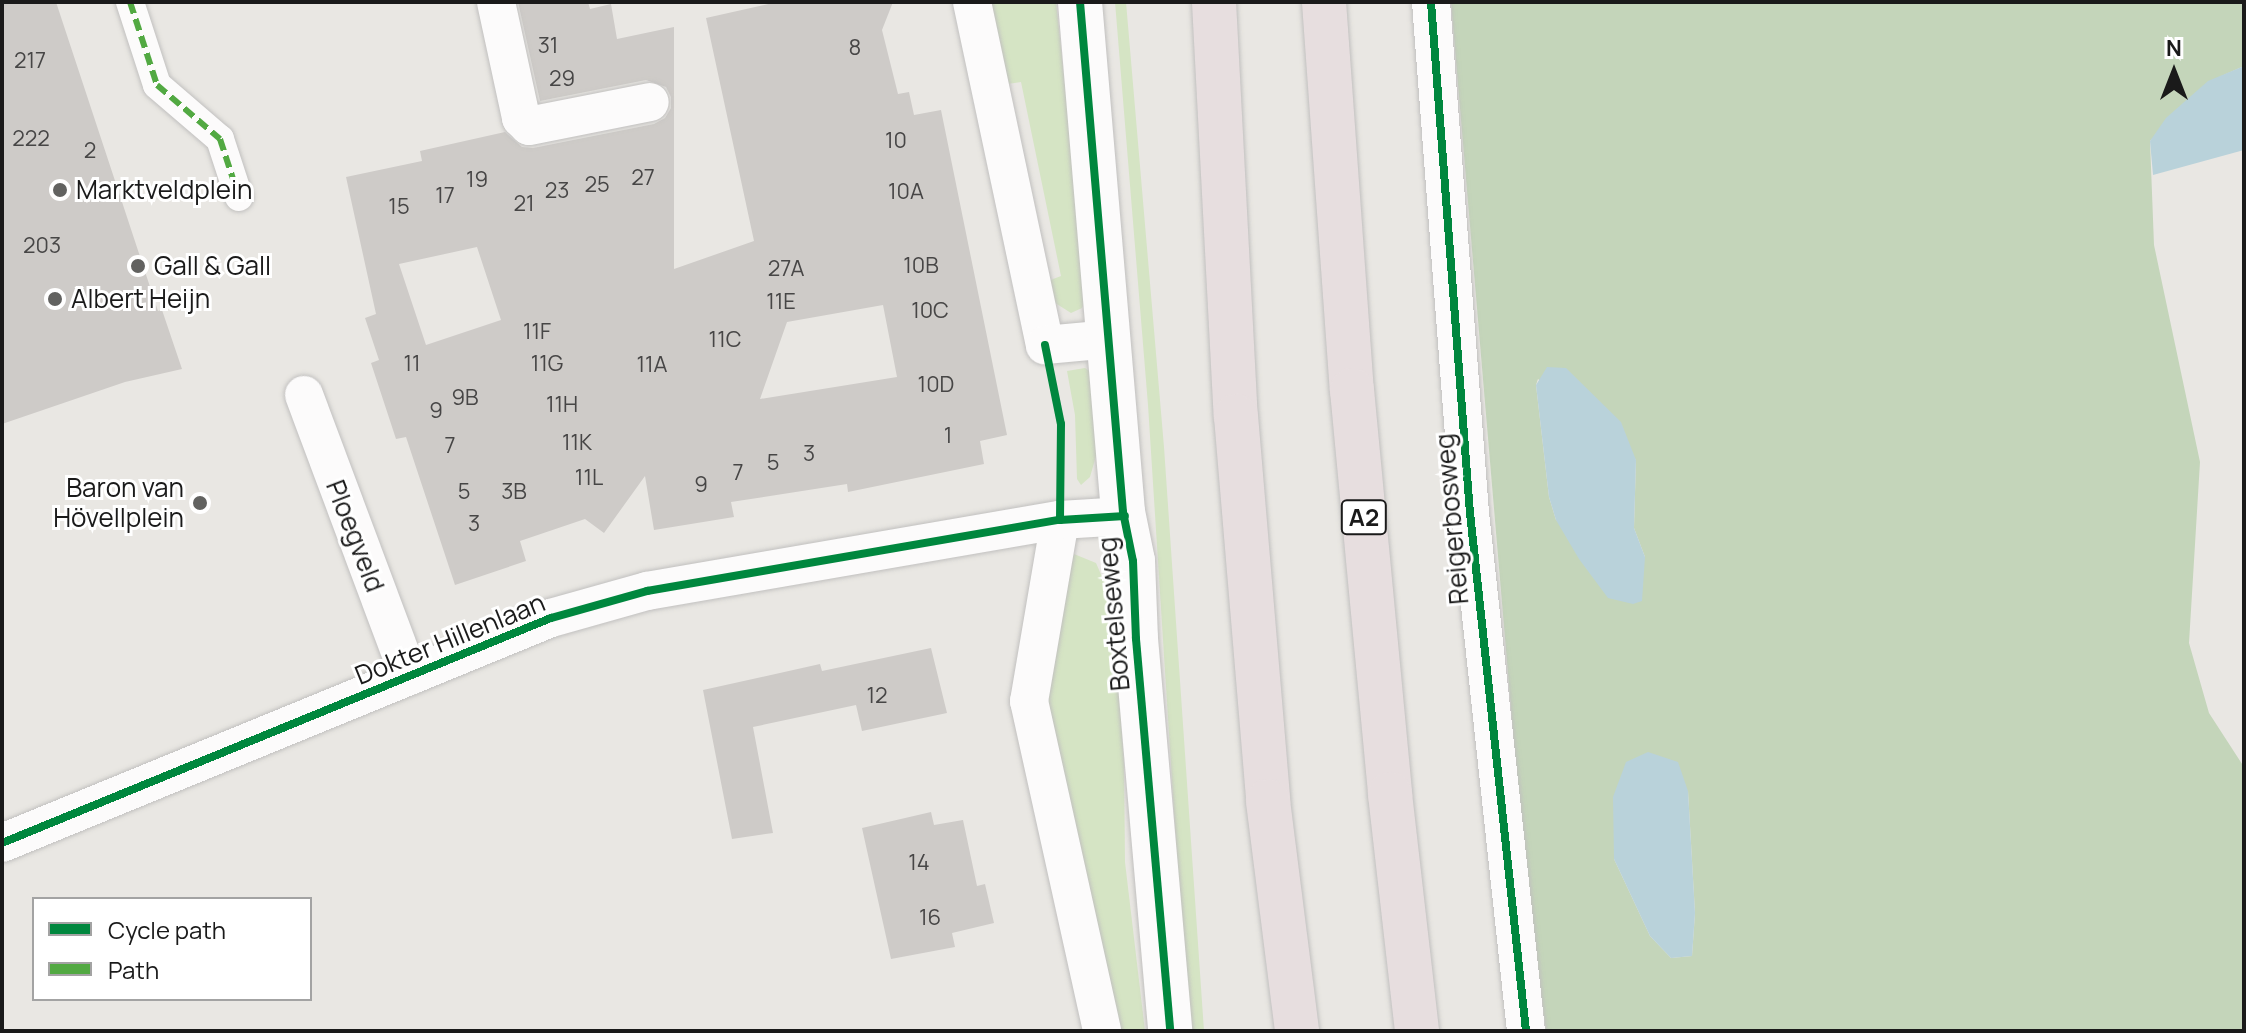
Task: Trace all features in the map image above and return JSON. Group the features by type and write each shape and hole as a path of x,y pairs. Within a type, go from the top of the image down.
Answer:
{"highway":[{"path":"1214,2 1237,431 1268,801 1297,1031"},
{"name":"A2","path":"1324,2 1354,406 1390,794 1417,1031"}],"street":[{"path":"130,2 157,85 220,139 239,197"},
{"path":"496,2 521,118 529,126 650,102"},
{"path":"972,2 1045,345 1111,339"},
{"name":"Boxtelseweg","path":"1080,2 1125,516 1133,561 1136,639 1170,1031"},
{"name":"Reigerbosweg","path":"1431,2 1470,513 1526,1031"},
{"name":"Ploegveld","path":"304,395 409,676"},
{"name":"Dokter Hillenlaan","path":"2,843 551,618 647,591 1060,520 1125,516"},
{"name":"Boxtelseweg","path":"1060,520 1029,701 1102,1031"}],"green space":[{"path":"990,2 1056,2 1088,296 1082,308 1071,313 1052,301 1048,281 1061,276 1021,82 1007,84"},
{"path":"1115,2 1126,2 1164,447 1204,1031 1188,1031 1148,405"},
{"path":"1451,2 2244,2 2244,66 2208,82 2150,141 2154,245 2200,462 2189,643 2209,713 2244,767 2244,1031 1546,1031 1524,862","holes":["1538,379 1636,460 1634,528 1645,557 1556,520 1549,497 1536,385","1688,791 1695,913 1692,956 1671,958 1650,936 1614,859"]},
{"path":"1085,368 1092,373 1098,449 1090,477 1081,485 1077,479 1075,415 1067,371"},
{"path":"1074,554 1096,563 1113,602 1124,762 1125,862 1145,1031 1118,1031 1047,701 1047,662"}],"water":[{"path":"2244,66 2244,150 2153,175 2150,141 2166,118 2208,81"},
{"path":"1547,367 1566,368 1621,422 1636,460 1634,528 1645,557 1642,601 1633,604 1608,598 1579,559 1556,520 1549,497 1536,385"},
{"path":"1648,752 1678,762 1688,791 1695,913 1692,956 1671,958 1650,936 1614,859 1613,797 1626,762"}],"building":[{"name":"Marktveldplein","path":"2,2 56,2 158,311 162,310 182,369 125,382 2,424"},
{"path":"518,2 588,2 590,9 611,4 617,39 674,27 674,269 754,241 706,18 777,2 893,2 882,30 898,94 909,92 914,115 941,110 1007,435 980,441 984,464 848,492 847,484 731,502 734,517 654,530 645,476 604,533 585,519 520,541 526,561 455,585 406,437 396,439 371,363 379,360 365,318 376,314 346,177 422,161 420,151 505,132 522,147 533,148 654,124 665,118 671,108 671,97 666,87 646,80 540,101","holes":["477,247 501,320 426,345 399,264","883,305 897,377 760,399 787,322"]},
{"path":"931,648 947,713 862,731 856,705 753,727 773,833 732,839 703,690 820,664 822,671"},
{"path":"931,812 934,825 963,820 977,886 985,884 994,923 952,933 955,947 891,959 862,828"}],"marked path":[{"path":"130,2 157,85 220,139 239,197"}],"cycle path":[{"path":"1080,2 1123,512 1133,561 1136,639 1170,1031"},
{"path":"1431,2 1470,513 1526,1031"},
{"path":"1045,345 1061,424 1060,520"},
{"path":"2,843 551,618 647,591 1060,520 1125,516"}],"place":[{"name":"Marktveldplein","path":"60,190"},
{"name":"Gall & Gall","path":"138,266"},
{"name":"Albert Heijn","path":"55,299"},
{"name":"Baron van Hövellplein","path":"200,503"}]}
